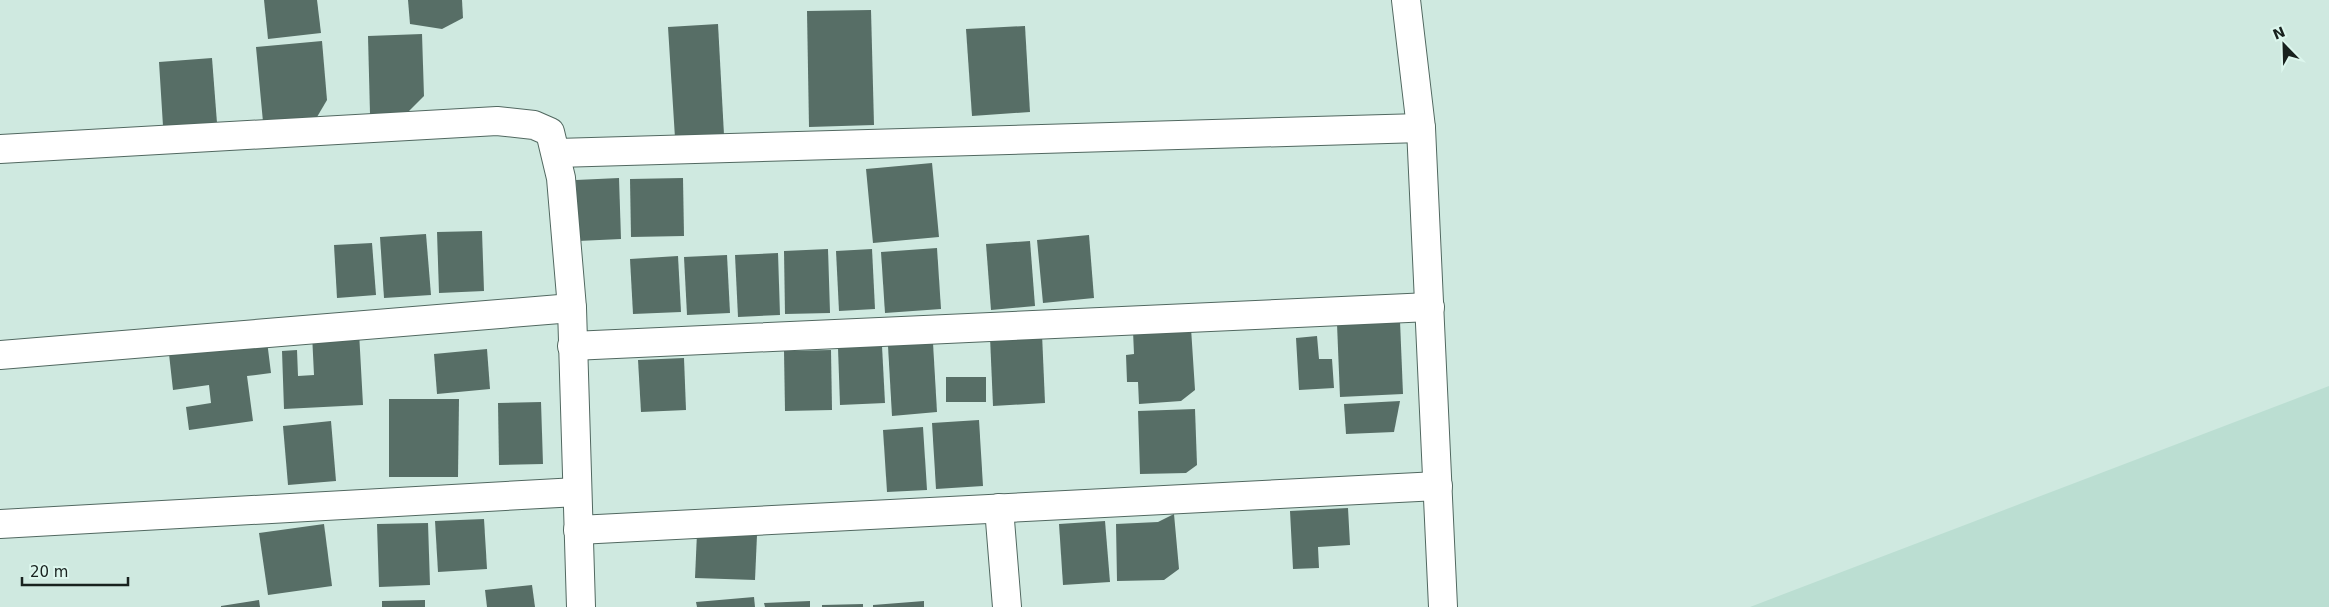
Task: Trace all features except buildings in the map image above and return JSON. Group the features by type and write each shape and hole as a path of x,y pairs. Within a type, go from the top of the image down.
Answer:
{"street":[{"path":"1406,0 1421,128 1443,607"},
{"path":"0,149 497,121 534,124 550,132 557,153 561,178 572,308 576,492 581,607"},
{"path":"557,153 1421,128"},
{"path":"572,346 1430,307"},
{"path":"0,355 572,308"},
{"path":"578,530 1438,486"},
{"path":"0,524 576,492"},
{"path":"999,508 1007,607"}],"shaded area":[{"path":"2329,386 2329,607 1750,607"}]}
